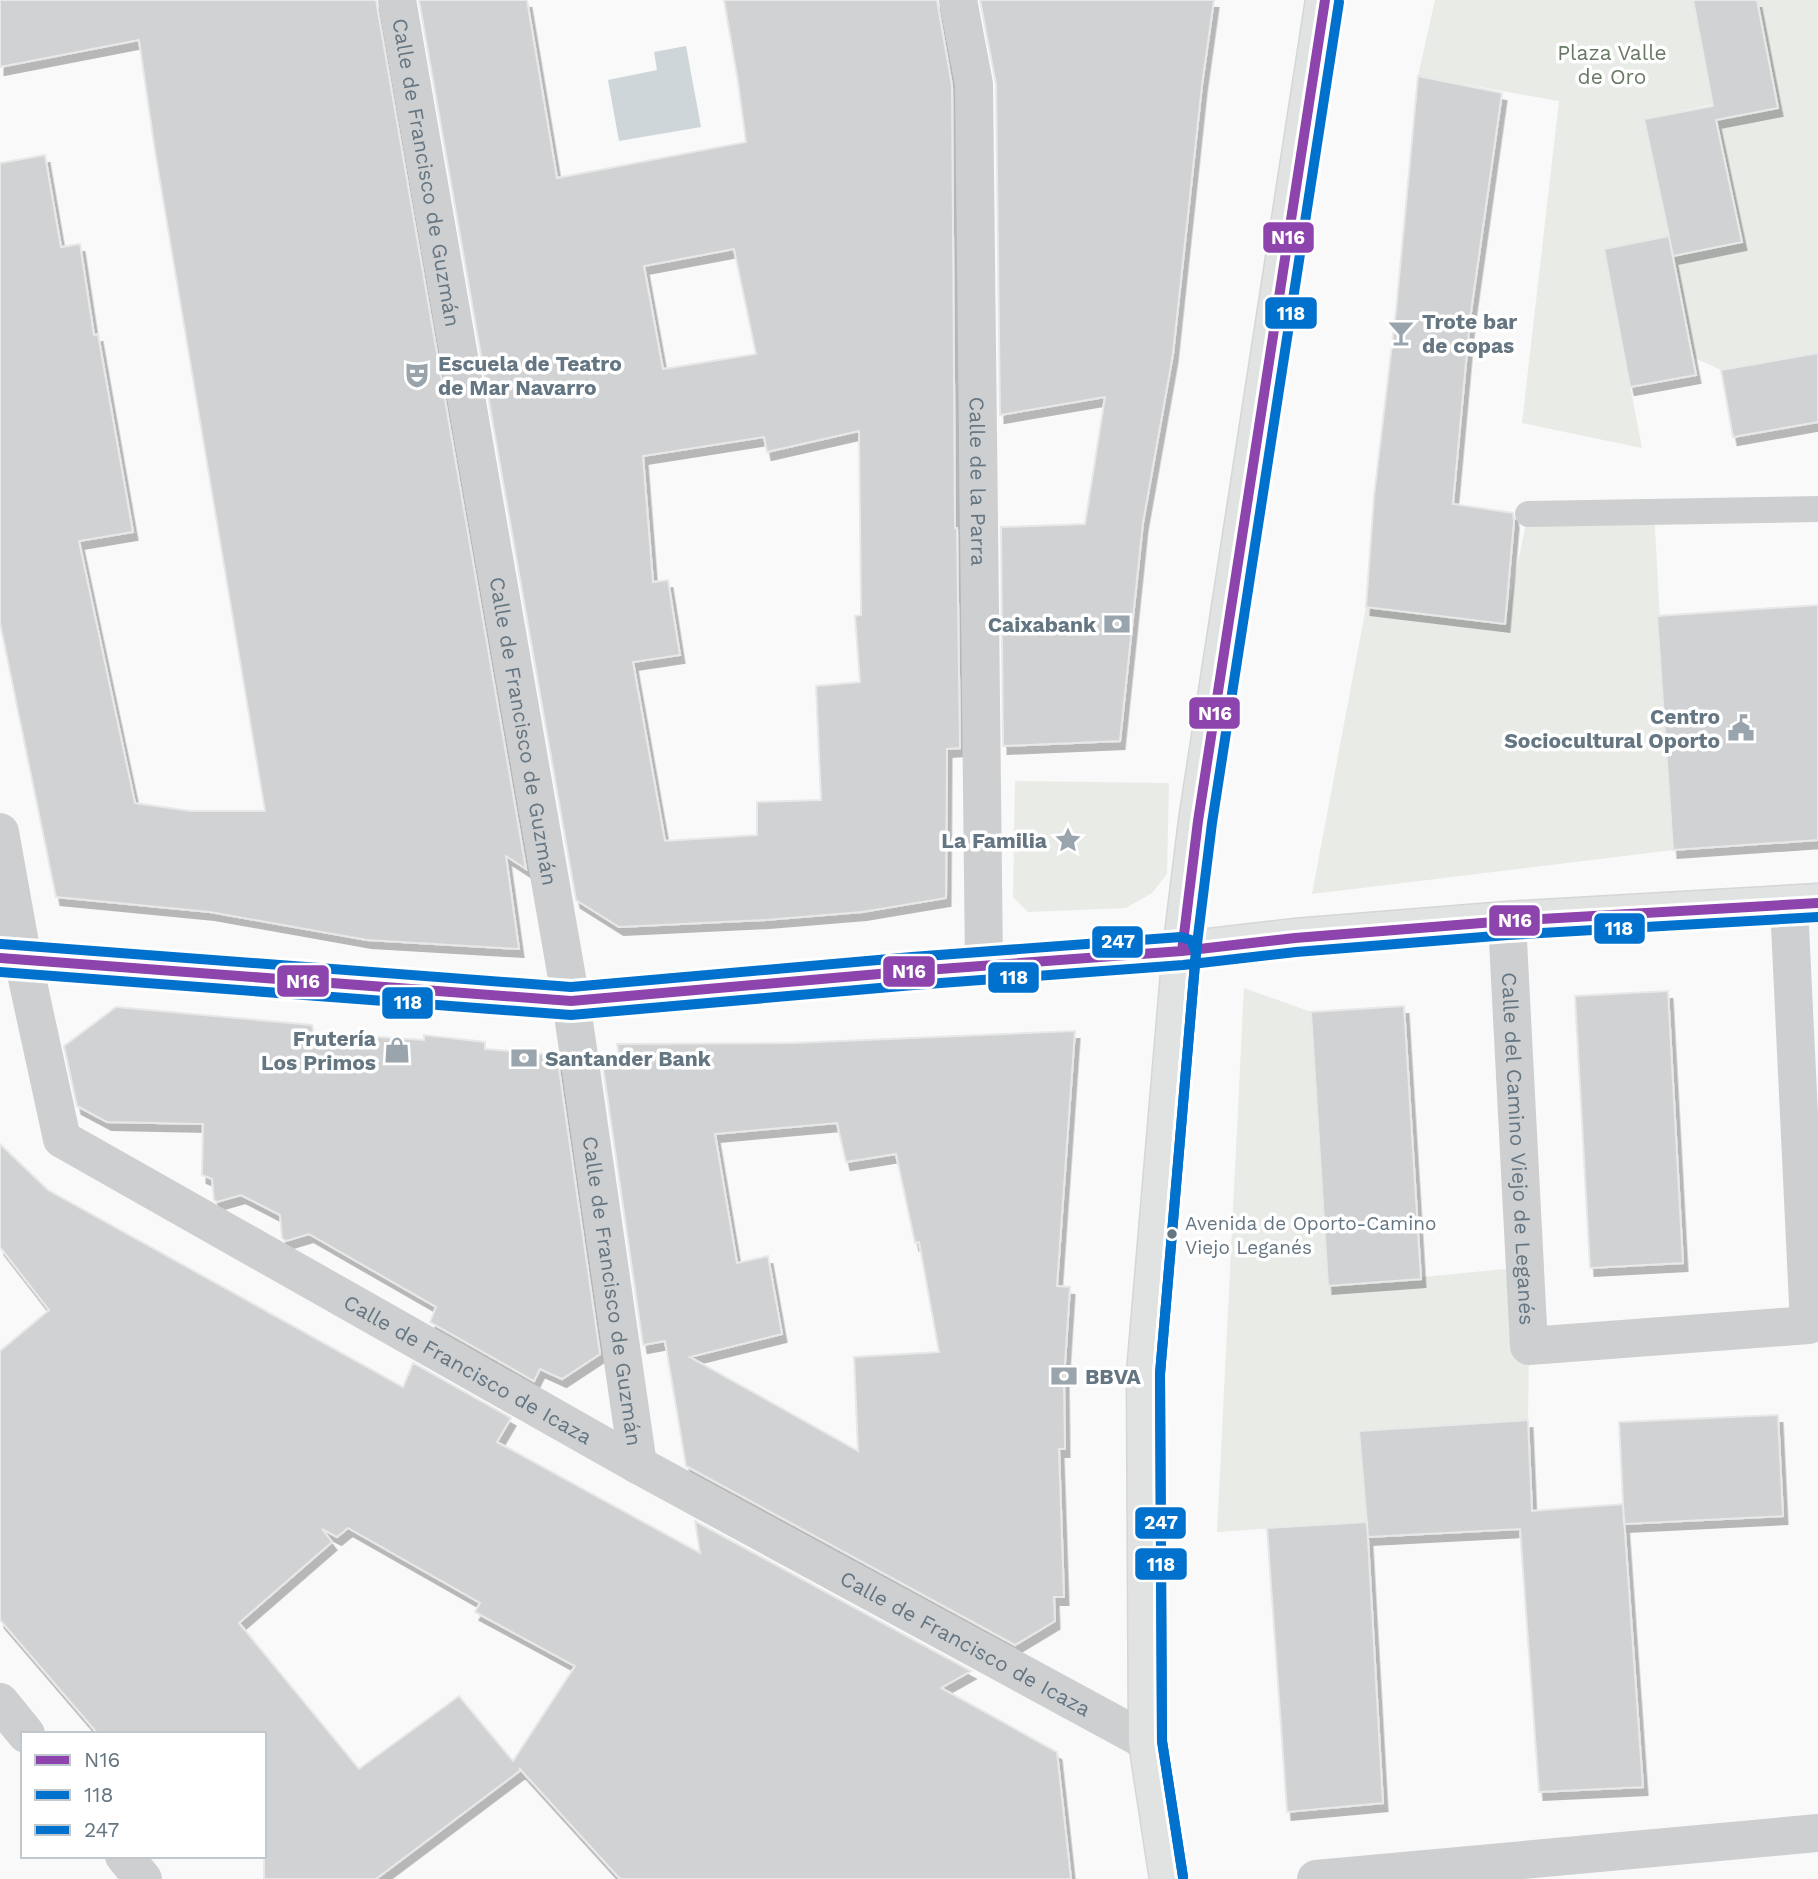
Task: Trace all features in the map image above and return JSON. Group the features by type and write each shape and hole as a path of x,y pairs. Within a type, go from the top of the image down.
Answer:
{"main road":[{"path":"1169,1879 1148,1742 1146,1373 1182,951 1198,821 1325,0"},
{"name":"Calle del Camino Viejo de Leganés","path":"12,959 571,1001 984,965 1182,951 1295,938 1507,921 1803,904"}],"street":[{"name":"Calle de Francisco de Guzmán","path":"397,0 571,1001 638,1465"},
{"name":"Calle de la Parra","path":"958,0 974,85 984,965"},
{"name":"Calle de Francisco de Icaza","path":"0,832 12,959 62,1139 638,1465 1148,1742"},
{"name":"Calle del Camino Viejo de Leganés","path":"1507,921 1529,1346 1810,1325 1803,904"},
{"path":"0,1702 24,1732"},
{"path":"0,1754 21,1743"},
{"path":"1315,1879 1818,1833"},
{"path":"126,1858 143,1879"}],"lane":[{"path":"1528,514 1818,509"}],"green space":[{"name":"Plaza Valle de Oro","path":"1435,0 1693,0 1713,104 1644,119 1669,236 1604,250 1642,448 1522,423 1559,101 1418,76"},
{"name":"Plaza Valle de Oro","path":"1757,0 1818,0 1818,353 1721,370 1692,357 1673,256 1742,241 1716,120 1778,108"},
{"path":"1654,512 1673,850 1312,894 1366,607 1505,624 1528,514"},
{"path":"1015,781 1169,783 1167,874 1152,893 1126,908 1028,912 1013,897"},
{"path":"1244,988 1311,1012 1329,1286 1526,1267 1528,1420 1360,1431 1367,1522 1217,1532"}],"shaded area":[{"path":"686,46 701,127 619,141 608,80 657,70 654,52"}],"building":[{"path":"0,0 376,0 526,869 506,856 519,949 367,940 210,912 56,897 0,623 0,163 45,155 61,247 80,244 94,335 98,334 133,532 79,541 135,803 191,811 265,811 155,151 139,40 0,67"},
{"path":"419,0 527,0 557,178 746,142 724,0 937,0 952,86 955,528 960,748 947,749 946,898 862,912 619,927 576,900","holes":["734,249 756,354 663,369 644,266","859,431 861,615 855,616 860,682 816,686 821,800 757,802 757,835 665,841 633,662 680,655 668,580 653,582 643,456 764,437 767,452"]},
{"path":"980,0 1214,0 1202,85 1173,354 1143,523 1120,741 1003,746 1001,527 1085,524 1105,397 1000,415 996,84"},
{"path":"1693,0 1757,0 1778,108 1716,120 1742,242 1673,256 1669,237 1696,375 1630,387 1604,249 1669,236 1644,119 1713,106"},
{"path":"1418,76 1502,93 1470,319 1453,504 1513,513 1505,624 1366,607 1374,496 1396,311"},
{"path":"1818,353 1818,422 1733,437 1721,370"},
{"name":"Centro Sociocultural Oporto","path":"1818,605 1818,840 1673,850 1657,616"},
{"path":"1668,991 1683,1263 1590,1268 1575,996"},
{"path":"1404,1006 1421,1279 1328,1286 1311,1012"},
{"path":"116,1007 312,1025 314,1033 424,1040 424,1035 485,1042 485,1049 557,1055 600,1354 562,1379 540,1369 534,1381 430,1322 436,1307 309,1234 286,1241 282,1238 280,1215 241,1195 217,1202 214,1200 212,1179 202,1175 203,1124 107,1122 77,1106 64,1046"},
{"path":"1075,1031 1057,1286 1070,1287 1064,1379 1065,1449 1059,1449 1064,1597 1054,1597 1055,1621 1015,1645 686,1466 665,1341 643,1345 602,1060 620,1061 617,1044 794,1043","holes":["837,1123 846,1162 896,1154 915,1243 919,1242 939,1352 854,1357 858,1451 690,1357 782,1334 768,1256 737,1263 715,1134"]},
{"path":"0,1144 48,1190 403,1387 413,1363 511,1418 497,1442 700,1553 695,1521 971,1671 941,1688 1057,1752 1071,1879 620,1879 521,1770 376,1879 264,1879 266,1732 96,1732 0,1620 0,1351 49,1310 0,1247","holes":["348,1528 480,1603 475,1612 575,1666 513,1761 459,1696 359,1769 239,1623 332,1542 322,1529 337,1537"]},
{"path":"1778,1415 1783,1516 1624,1524 1619,1422"},
{"path":"1528,1420 1532,1511 1623,1504 1643,1787 1539,1792 1520,1529 1368,1537 1359,1431"},
{"path":"1367,1522 1383,1803 1287,1812 1267,1528"}],"transit line":[{"name":"N16","path":"1182,951 1198,821 1325,0"},
{"name":"118","path":"1183,1877 1162,1741 1160,1374 1196,952 1212,823 1339,2"},
{"name":"N16","path":"0,958 571,1001 1182,951 1295,938 1507,921 1818,903"},
{"name":"118","path":"0,972 571,1015 1183,965 1296,952 1508,935 1818,917"},
{"name":"247","path":"1,944 571,987 912,957 1181,937 1191,940 1196,952 1160,1374 1162,1741 1183,1877"}],"place":[{"name":"Trote bar de copas","path":"1401,333"},
{"name":"Escuela de Teatro de Mar Navarro","path":"417,375"},
{"name":"Caixabank","path":"1117,624"},
{"name":"Centro Sociocultural Oporto","path":"1741,728"},
{"name":"La Familia","path":"1068,840"},
{"name":"Frutería Los Primos","path":"397,1050"},
{"name":"Santander Bank","path":"524,1058"},
{"name":"Avenida de Oporto-Camino Viejo Leganés","path":"1172,1234"},
{"name":"BBVA","path":"1064,1376"}]}
